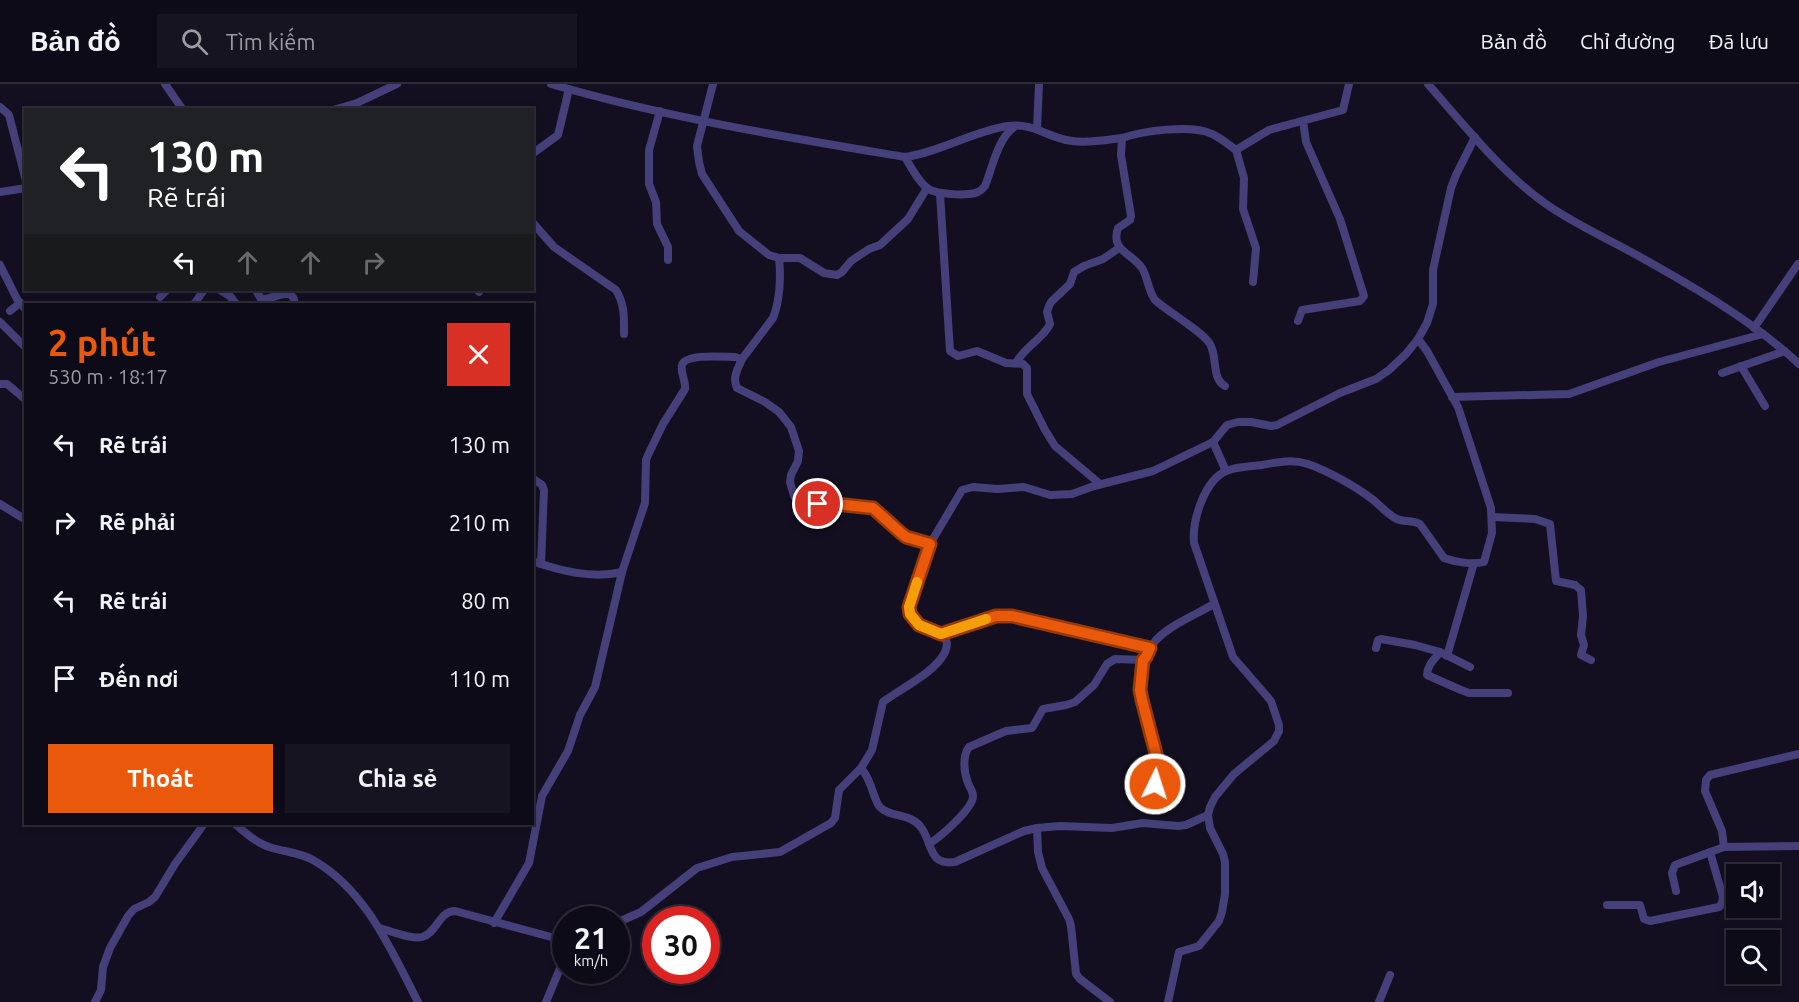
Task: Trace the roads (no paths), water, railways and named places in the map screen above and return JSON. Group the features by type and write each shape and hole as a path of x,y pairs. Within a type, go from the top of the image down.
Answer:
{"street":[{"path":"165,84 182,108"},
{"path":"340,108 357,103 397,84"},
{"path":"551,84 751,131 905,157 1015,126 1037,129 1068,141 1122,138 1132,134 1155,131 1195,130 1212,133 1236,150 1245,183 1243,208 1256,248 1253,282"},
{"path":"713,84 697,146 702,174 738,231 769,255 778,258 800,258 824,273 837,275 852,261 879,245 908,219 927,188"},
{"path":"1037,129 1039,84"},
{"path":"1236,150 1279,126 1343,110 1349,84"},
{"path":"1428,84 1514,177 1546,204 1663,271 1754,328 1799,364"},
{"path":"534,153 558,135 568,89"},
{"path":"0,107 9,115 24,173"},
{"path":"660,111 649,150 650,184 656,202 657,224 668,246 668,260"},
{"path":"1298,321 1302,310 1360,301 1364,296 1340,219 1306,142 1304,121"},
{"path":"905,157 927,188 940,194 974,193 981,191 985,186 1001,142 1007,132 1015,126"},
{"path":"630,917 641,912 697,868 732,857 780,852 831,823 835,818 839,790 861,768 872,750 883,702 918,679 940,660 946,649 945,638 919,625 910,614 909,607 930,544 959,494 967,488 1024,488 1050,495 1072,494 1100,484 1153,471 1213,442 1227,425 1251,422 1277,425 1389,370 1406,354 1427,323 1434,304 1434,270 1451,188 1475,137"},
{"path":"1122,138 1121,155 1131,216 1130,220 1118,228 1116,241 1119,248 1141,267 1155,300 1209,344 1219,383 1226,386"},
{"path":"0,192 24,188"},
{"path":"940,194 950,351 958,356 977,351 1006,363 1023,364 1027,368 1028,394 1042,426 1055,446 1100,484"},
{"path":"534,224 554,247 616,290 625,312 624,334"},
{"path":"1016,363 1026,348 1047,331 1050,324 1047,312 1049,306 1070,284 1074,272 1103,259 1119,248"},
{"path":"1754,328 1799,264 1799,255"},
{"path":"778,258 780,268 776,311 742,359 734,382 737,388 772,407 791,427 799,451 798,461 790,482 794,496 806,504 826,503 873,508 906,537 930,544"},
{"path":"0,265 23,307 10,311"},
{"path":"160,297 166,291"},
{"path":"222,291 235,303"},
{"path":"257,291 261,299 266,300 292,295 295,297 295,303"},
{"path":"0,320 24,346"},
{"path":"1452,397 1569,394 1659,362 1763,334"},
{"path":"1168,1002 1179,952 1199,946 1219,921 1222,912 1226,862 1210,828 1208,815 1215,797 1230,779 1274,741 1279,731 1271,701 1233,657 1194,543 1193,534 1198,509 1205,494 1226,471 1282,461 1304,463 1370,497 1399,520 1420,524 1444,558 1481,564 1484,562 1492,533 1491,508 1471,444 1452,397 1418,339"},
{"path":"1722,373 1785,351"},
{"path":"494,923 529,863 542,795 568,751 578,721 596,687 622,572 645,503 646,460 663,424 685,388 681,367 683,362 692,357 742,359"},
{"path":"1741,366 1765,406"},
{"path":"0,384 7,384 24,397"},
{"path":"1213,442 1226,471"},
{"path":"534,479 542,485 544,490 537,563 571,573 609,575 622,572"},
{"path":"0,504 24,519"},
{"path":"1492,517 1535,519 1550,524 1556,581 1575,585 1581,590 1583,616 1581,635 1584,645 1581,655 1591,660"},
{"path":"1474,563 1443,654 1427,669 1427,675 1470,693 1508,693"},
{"path":"1155,784 1154,777 1160,769 1140,690 1143,660 1156,640 1166,632 1214,604"},
{"path":"941,634 996,616 1012,616 1150,648"},
{"path":"1376,648 1378,640 1381,639 1415,645 1443,654 1470,667"},
{"path":"929,844 944,834 972,803 973,793 967,780 964,760 969,747 1005,731 1032,728 1043,709 1071,704 1094,685 1107,664 1115,659 1143,660"},
{"path":"1724,847 1722,831 1705,791 1706,780 1710,775 1799,754"},
{"path":"861,768 881,808 914,820 923,829 937,860 949,863 1024,831 1037,828 1060,826 1112,828 1143,823 1178,826 1186,825 1208,815"},
{"path":"95,1002 101,990 106,957 128,916 134,909 155,897 203,825"},
{"path":"236,825 259,843 314,860 341,881 380,928 418,1002"},
{"path":"1037,828 1039,860 1071,926 1076,974 1110,1002"},
{"path":"1676,891 1672,873 1675,865 1710,852 1724,847 1799,846"},
{"path":"1607,905 1640,905 1644,919 1650,921 1719,908 1722,903 1722,891 1710,852"},
{"path":"380,928 414,938 422,937 429,933 449,911 455,911 552,938"},
{"path":"1379,1002 1390,975"},
{"path":"546,1002 554,984"}]}
